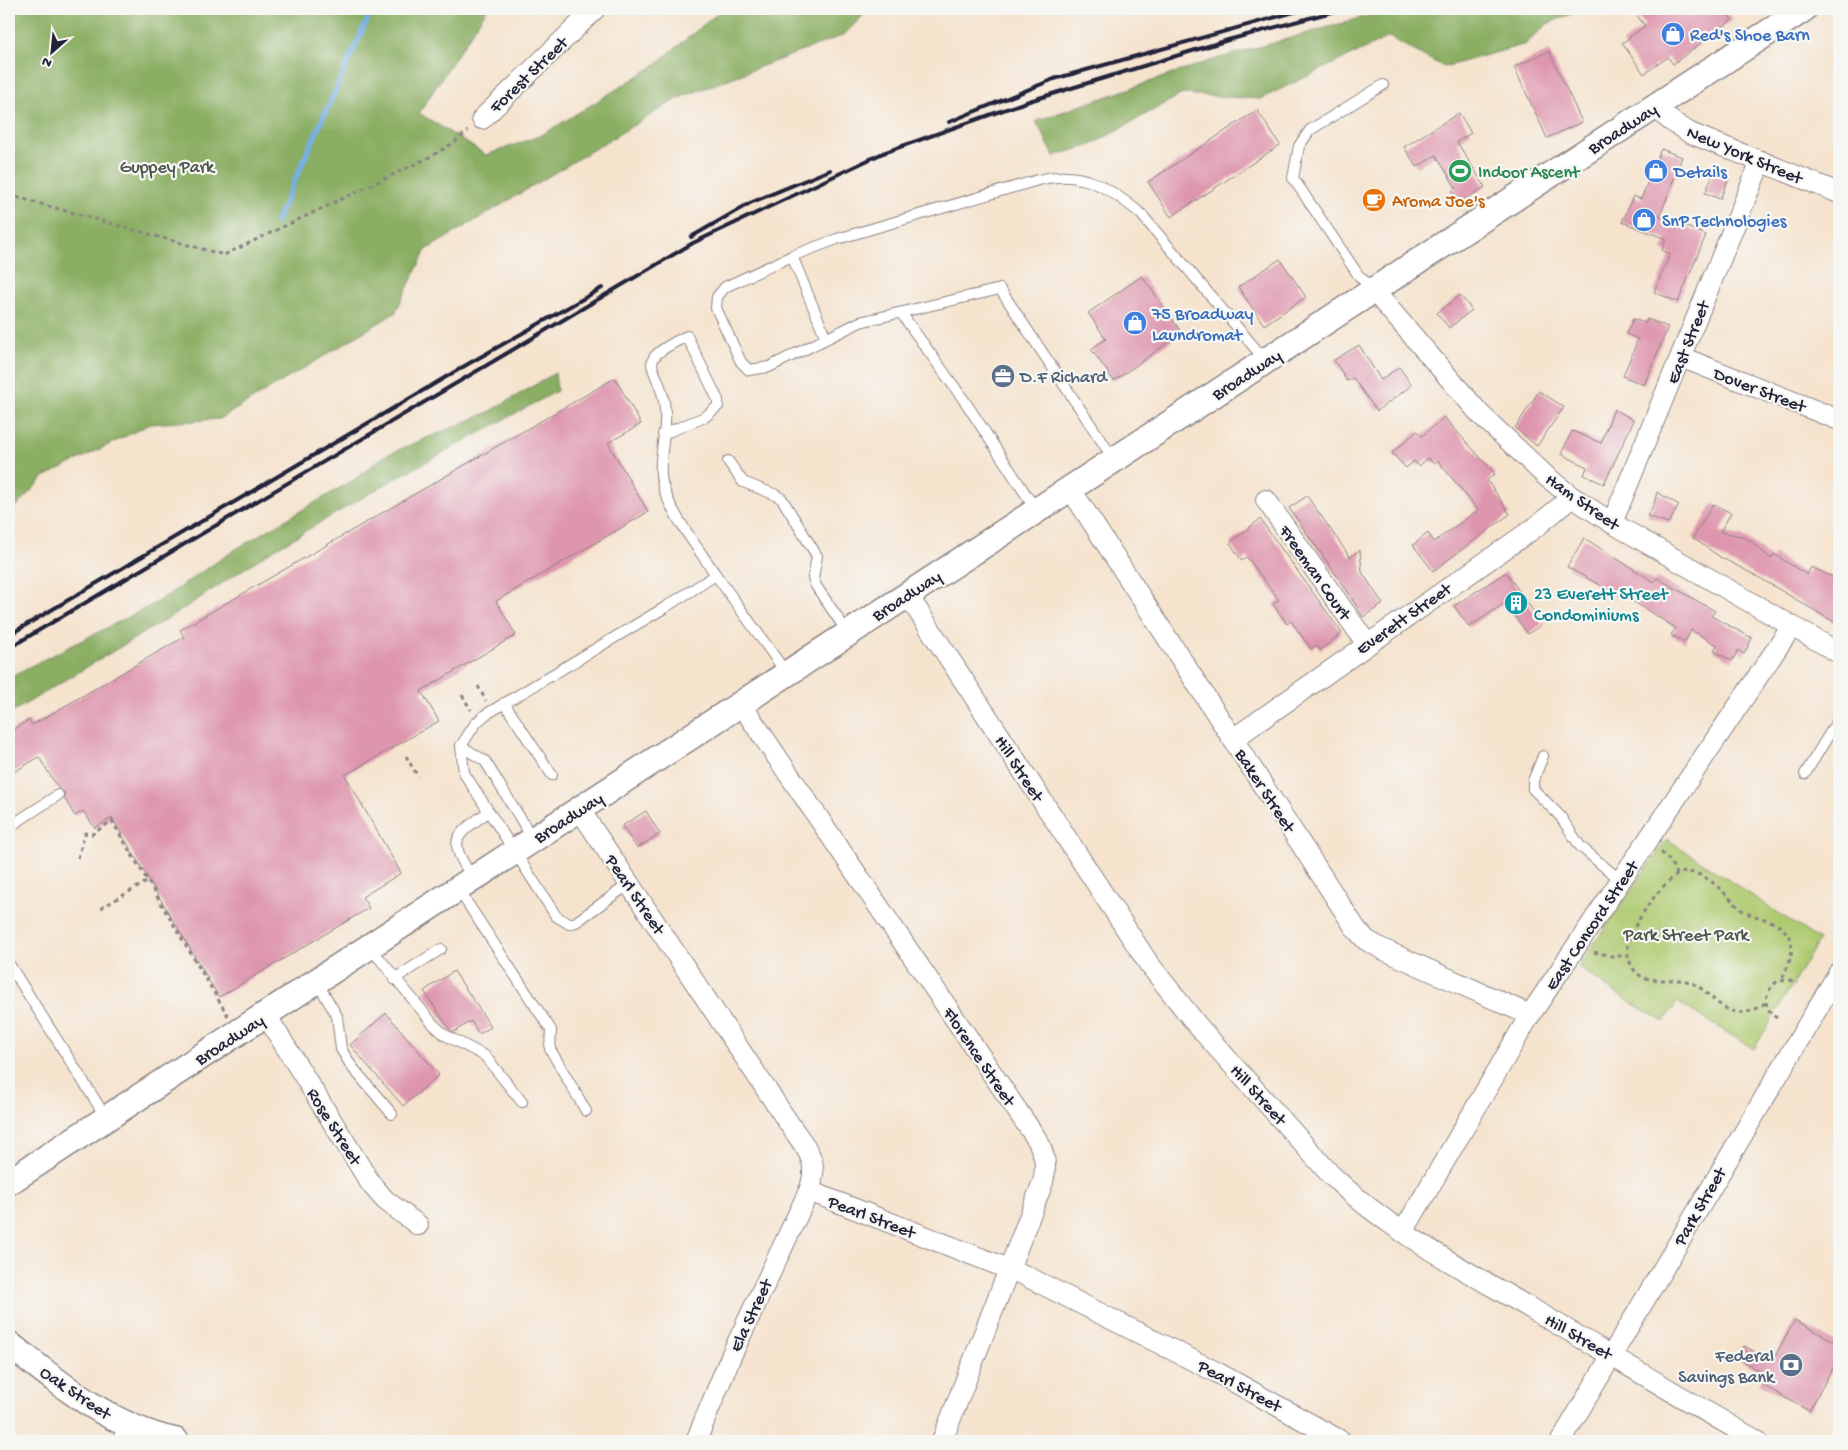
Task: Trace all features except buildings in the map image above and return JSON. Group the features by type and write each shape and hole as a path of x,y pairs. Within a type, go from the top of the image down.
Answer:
{"street":[{"name":"Forest Street","path":"482,119 595,9"},
{"name":"Broadway","path":"9,1182 580,810 1113,458 1266,361 1804,9"},
{"name":"New York Street","path":"1655,107 1671,121 1690,133 1839,193"},
{"name":"East Street","path":"1612,523 1761,162"},
{"name":"Ham Street","path":"1374,290 1480,414 1547,477 1572,497 1612,523 1839,653"},
{"name":"Dover Street","path":"1681,357 1839,420"},
{"name":"Baker Street","path":"1070,488 1346,915 1366,940 1382,949 1530,1015"},
{"name":"Everett Street","path":"1233,739 1537,526 1572,497"},
{"name":"Freeman Court","path":"1266,500 1367,644"},
{"name":"Hill Street","path":"907,594 1144,956 1171,994 1331,1175 1353,1197 1403,1232 1757,1441"},
{"name":"East Concord Street","path":"1403,1232 1530,1015 1792,626"},
{"name":"Florence Street","path":"741,704 1038,1141 1045,1156 1046,1168 1043,1182 942,1441"},
{"name":"Pearl Street","path":"580,810 812,1158 815,1167 809,1191 862,1214 1010,1268 1218,1373 1337,1440"},
{"name":"Park Street","path":"1561,1441 1839,972"},
{"name":"Rose Street","path":"266,1015 371,1184 385,1200 418,1225"},
{"name":"Ela Street","path":"696,1441 732,1356 809,1191"},
{"name":"Oak Street","path":"9,1344 128,1435 176,1441"}],"lane":[{"path":"1374,290 1359,276 1293,178 1298,146 1310,130 1383,85"},
{"path":"1113,458 1000,289 860,322 768,367 749,370 741,362 716,308 717,297 725,287 792,256 837,239 1038,180 1054,176 1071,176 1104,188 1123,199 1140,214 1266,361"},
{"path":"792,256 826,338"},
{"path":"901,313 966,403 1036,510"},
{"path":"663,434 705,417 718,406 718,400 688,336 662,348 652,360 652,368 663,396 665,410 663,434 661,474 667,499 716,575 787,674"},
{"path":"728,461 743,482 776,494 782,499 818,556 813,578 816,586 848,633"},
{"path":"523,846 488,812 464,773 461,746 475,724 504,703 716,575"},
{"path":"504,703 552,775"},
{"path":"1805,774 1839,718"},
{"path":"461,746 485,761 556,916 569,924 576,922 629,884"},
{"path":"1544,756 1533,781 1533,789 1560,816 1580,846 1621,881"},
{"path":"9,827 58,795"},
{"path":"488,812 460,832 457,840 456,849 466,884 551,1030 550,1050 586,1111"},
{"path":"370,947 394,979 433,1024 445,1035 485,1056 522,1102"},
{"path":"394,979 441,948"},
{"path":"9,964 107,1119"},
{"path":"317,982 336,1016 340,1049 352,1067 392,1114"}],"path":[{"path":"9,195 224,255 430,157 456,141 482,119"},
{"path":"406,756 418,777"},
{"path":"78,858 85,832 92,834 112,821 228,1017"},
{"path":"1661,851 1670,861 1677,875"},
{"path":"1781,980 1793,954 1792,945 1786,932 1770,921 1745,912 1723,890 1703,878 1685,872 1677,875 1665,885 1636,925 1629,941 1628,956 1633,968 1644,978 1688,981 1702,988 1731,1011 1747,1012 1765,1003 1772,985 1781,980 1790,980 1797,983"},
{"path":"101,908 148,881"},
{"path":"1594,952 1611,956 1628,956"},
{"path":"1765,1003 1768,1010 1777,1018"}],"green space":[{"name":"Guppey Park","path":"14,9 487,9 419,113 486,155 542,135 651,68 723,9 869,9 844,35 679,98 426,250 395,313 220,419 150,424 44,477 9,514 9,19"},
{"path":"1392,9 1583,9 1547,24 1526,44 1444,67 1389,37 1260,99 1182,94 1091,145 1054,156 1036,121 1210,61"},
{"path":"555,373 557,391 389,482 265,555 180,611 9,714 9,677 154,604 236,549 355,479 384,456 491,411"},
{"name":"Park Street Park","path":"1667,839 1819,940 1754,1049 1677,1002 1664,1022 1625,999 1578,967"}],"waterway":[{"path":"276,222 372,9"}],"railway":[{"path":"949,122 1054,79 1305,9"},
{"path":"9,648 693,243 883,153 1026,102 1228,40 1343,9"},
{"path":"691,237 750,203 830,170"},
{"path":"9,635 468,364 602,288"}],"place":[{"name":"Red's Shoe Barn","path":"1673,34"},
{"name":"Indoor Ascent","path":"1460,171"},
{"name":"Details","path":"1656,171"},
{"name":"Aroma Joe's","path":"1374,200"},
{"name":"SnP Technologies","path":"1644,220"},
{"name":"75 Broadway Laundromat","path":"1135,323"},
{"name":"D.F Richard","path":"1003,376"},
{"name":"23 Everett Street Condominiums","path":"1516,603"},
{"name":"Federal Savings Bank","path":"1791,1365"}]}
